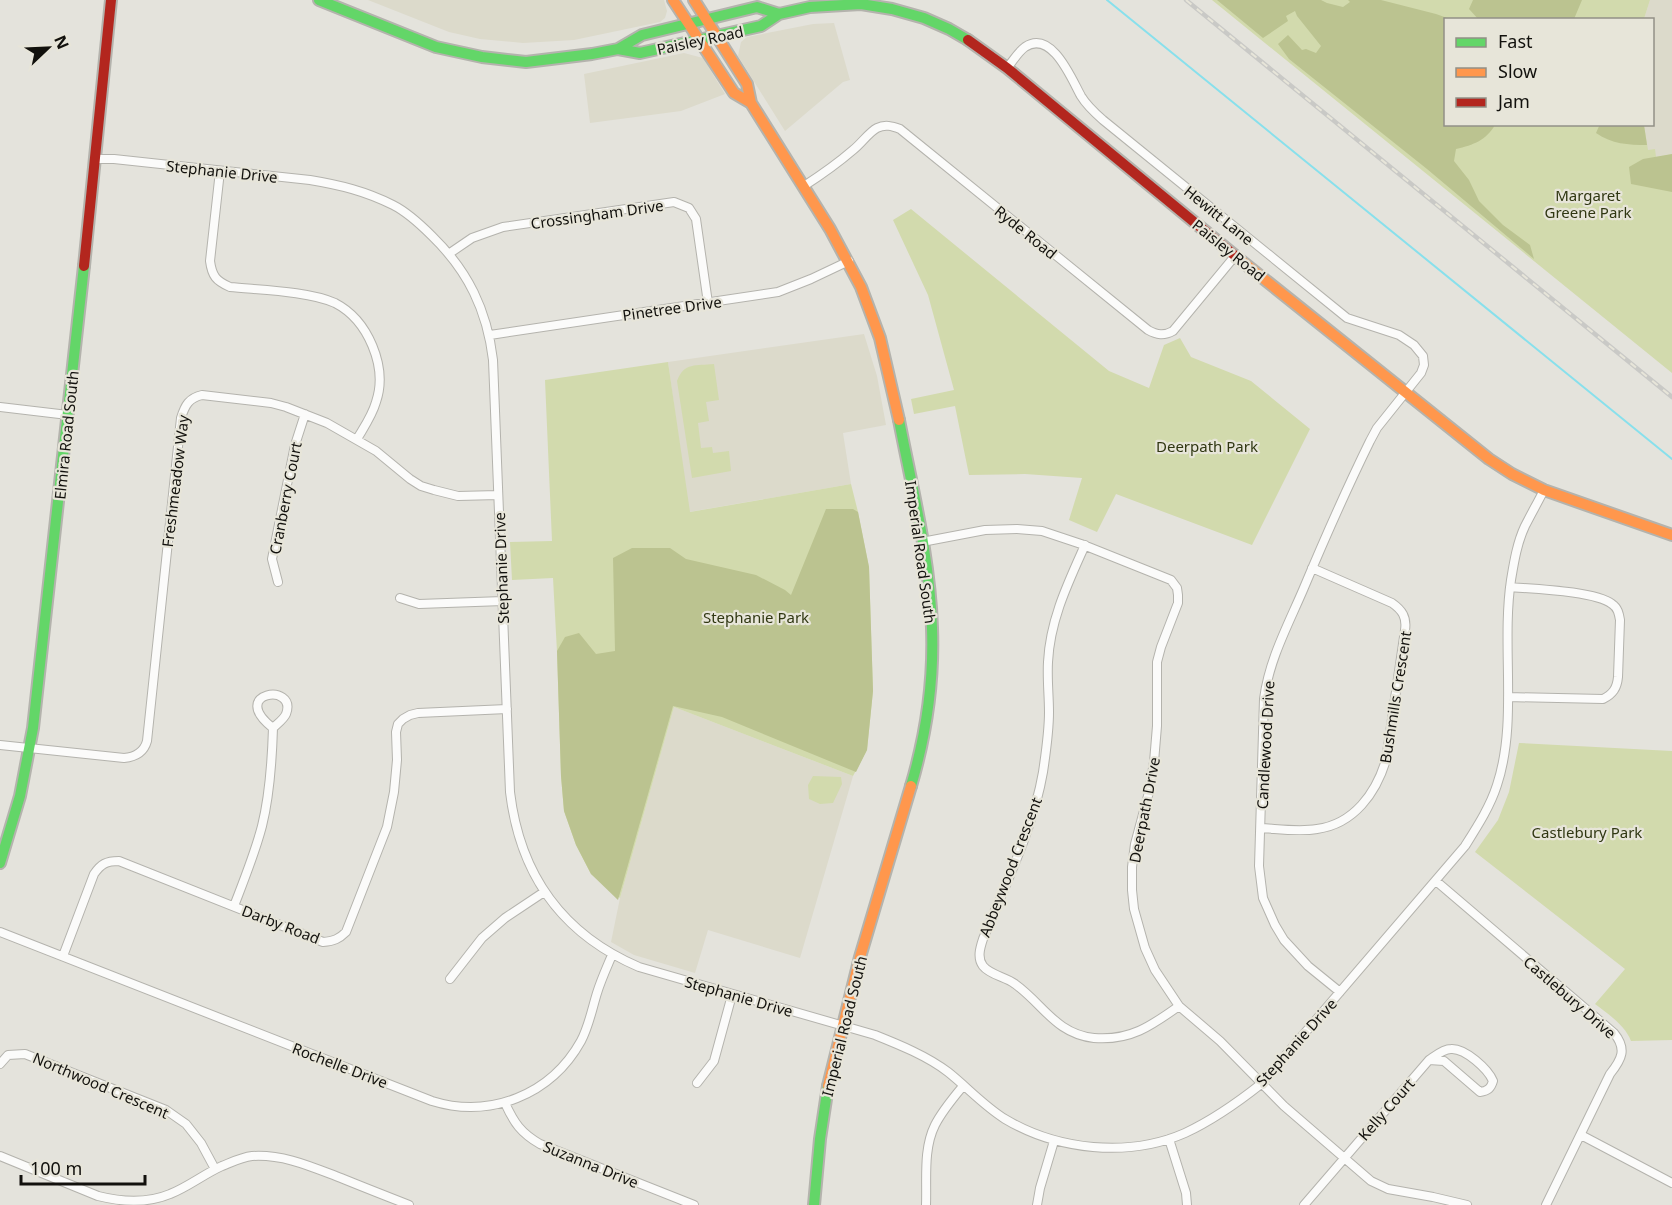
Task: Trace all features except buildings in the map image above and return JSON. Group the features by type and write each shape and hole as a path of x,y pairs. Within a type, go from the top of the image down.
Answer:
{"street":[{"name":"Paisley Road","path":"319,0 436,47 482,57 526,62 618,49 642,35 757,7 779,14"},
{"name":"Imperial Road South","path":"673,0 734,93 751,103"},
{"name":"Imperial Road South","path":"694,0 747,84 751,103 849,261 868,302 887,362 922,542 929,590 932,637 930,684 923,738 855,977 826,1098 814,1205"},
{"name":"Elmira Road South","path":"0,863 11,830 30,748 44,640 96,159 110,1"},
{"name":"Paisley Road","path":"618,49 640,53 700,41 761,26 779,14 810,7 833,5 861,4 892,9 924,18 949,29 1007,68 1235,256 1489,459 1544,490 1672,535"},
{"name":"Hewitt Lane","path":"1007,68 1026,46 1041,44 1050,49 1067,68 1081,95 1094,112 1329,304 1347,318 1399,335 1414,345 1423,356 1424,365 1421,373 1406,393"},
{"name":"Ryde Road","path":"804,186 847,156 875,129 884,126 900,129 1155,334 1173,331 1235,256"},
{"name":"Stephanie Drive","path":"96,159 114,159 341,185 395,206 423,226 450,253 465,275 490,335 493,360 510,792 514,820 525,854 544,892 572,924 612,955 639,967 875,1035 923,1057 947,1072 1004,1118 1025,1130 1054,1141 1113,1148 1138,1146 1184,1134 1219,1115 1261,1083 1465,846 1483,819 1497,784 1505,747 1510,587 1524,528 1544,490"},
{"path":"220,171 210,261 212,273 218,282 230,287 312,296 336,304 359,322 372,344 379,367 380,383 370,418 357,439"},
{"name":"Crossingham Drive","path":"450,253 472,238 503,227 674,202 689,208 696,219 708,303"},
{"name":"Pinetree Drive","path":"490,335 778,292 849,261"},
{"name":"Candlewood Drive","path":"1340,992 1296,954 1284,940 1263,898 1259,866 1264,699 1270,668 1312,568 1377,428 1406,393"},
{"name":"Freshmeadow Way","path":"0,745 124,758 137,755 146,747 181,417 189,400 202,394 259,400 286,407 327,423 357,439 421,486 458,496 498,495"},
{"path":"0,407 68,415"},
{"name":"Cranberry Court","path":"278,582 272,559 295,445 304,414"},
{"name":"Deerpath Drive","path":"922,542 985,530 1042,531 1085,545 1171,580 1177,588 1178,603 1157,662 1157,726 1154,762 1132,867 1136,918 1145,948 1161,980 1179,1006 1220,1041 1284,1106 1343,1158 1378,1185 1388,1189 1467,1205"},
{"name":"Abbeywood Crescent","path":"1085,545 1064,594 1050,640 1047,673 1048,730 1038,794 1021,846 983,939 980,959 983,967 1024,991 1059,1025 1082,1035 1105,1038 1130,1035 1154,1024 1179,1006"},
{"name":"Bushmills Crescent","path":"1261,828 1318,829 1334,824 1352,814 1373,793 1386,760 1405,630 1405,616 1392,603 1312,568"},
{"path":"1508,697 1603,699 1614,691 1618,684 1619,665 1619,613 1610,602 1570,592 1510,587"},
{"path":"400,598 419,604 503,601"},
{"path":"234,906 262,826 270,776 273,728 286,715 287,707 284,700 279,695 267,694 259,701 257,708 259,714 273,728"},
{"name":"Darby Road","path":"63,956 94,874 99,866 108,861 119,861 323,942 340,938 346,932 387,828 394,792 397,760 396,732 399,724 410,715 418,713 507,709"},
{"name":"Castlebury Drive","path":"1436,881 1614,1033 1622,1046 1619,1063 1610,1074 1546,1205"},
{"path":"450,979 482,938 505,918 544,892"},
{"name":"Rochelle Drive","path":"0,932 432,1101 467,1108 505,1103 518,1098 562,1068 587,1028 598,990 612,955"},
{"path":"697,1083 714,1061 732,995"},
{"name":"Kelly Court","path":"1304,1205 1429,1060 1449,1049 1465,1052 1490,1074 1493,1081 1491,1088 1480,1092 1444,1061 1429,1060"},
{"name":"Northwood Crescent","path":"0,1064 8,1055 25,1054 166,1110 186,1124 201,1143 215,1169"},
{"path":"926,1205 927,1155 930,1139 935,1124 963,1086"},
{"name":"Suzanna Drive","path":"505,1103 520,1129 540,1144 694,1205"},
{"path":"1581,1135 1672,1183"},
{"path":"1169,1139 1186,1193 1187,1205"},
{"path":"1037,1205 1054,1141"},
{"path":"0,1156 98,1196 130,1202 150,1200 170,1194 236,1160 251,1156 271,1156 309,1166 409,1205"},
{"path":"95,1205 98,1196"}],"shaded area":[{"path":"368,0 664,0 667,11 665,18 660,22 574,40 523,43 480,39 449,32"},
{"path":"1650,0 1672,0 1672,154 1656,157 1647,151 1644,126 1654,126 1654,18 1644,18"},
{"path":"834,23 850,80 843,82 785,131 738,56 741,42 747,37 813,24"},
{"path":"684,53 703,58 725,94 681,111 590,123 584,74"},
{"path":"864,334 877,376 886,425 843,433 851,484 689,512 668,362"},
{"path":"674,707 853,776 800,958 708,930 695,973 634,955 611,942 620,898"}],"green space":[{"name":"Margaret Greene Park","path":"1212,0 1650,0 1644,18 1444,18 1444,126 1644,126 1648,150 1655,149 1656,157 1672,154 1672,373"},
{"path":"1217,0 1321,0 1343,7 1350,2 1348,0 1381,0 1447,18 1444,18 1444,126 1494,126 1488,135 1479,141 1456,149 1454,161 1469,180 1479,201 1503,225 1530,245 1534,259 1427,169 1289,59 1278,44 1288,35 1302,50 1306,49 1316,53 1321,46 1295,11 1286,16 1288,21 1263,38"},
{"path":"1473,0 1582,0 1574,18 1477,18 1469,9"},
{"path":"1599,126 1644,126 1647,145 1614,142 1596,133"},
{"path":"1672,154 1672,192 1631,184 1629,167 1643,159"},
{"name":"Deerpath Park","path":"911,209 1109,371 1149,388 1164,345 1180,338 1191,357 1251,381 1310,429 1252,545 1116,494 1097,532 1069,520 1082,478 1025,474 969,475 955,406 914,414 911,399 954,390 928,295 893,220"},
{"name":"Stephanie Park","path":"668,362 690,512 851,484 869,567 873,691 867,750 853,776 674,707 620,898 591,874 576,845 564,811 553,578 512,580 510,542 552,541 545,380"},
{"path":"714,364 719,400 706,402 709,421 698,423 701,448 712,447 713,453 729,451 731,471 692,478 677,381 683,371 691,366"},
{"path":"826,509 853,509 858,512 869,567 873,691 867,750 856,772 722,717 673,706 618,900 591,874 576,845 564,811 557,651 565,637 579,633 596,654 615,651 613,558 632,548 670,548 686,559 756,575 791,595"},
{"name":"Castlebury Park","path":"1519,743 1672,751 1672,1040 1631,1041 1620,1025 1595,1004 1625,969 1475,852 1498,820 1509,792"},
{"path":"813,776 841,777 842,784 833,803 820,804 809,799 808,785"}],"waterway":[{"path":"1107,0 1672,459"}],"railway":[{"path":"1186,0 1672,397"}],"traffic: fast":[{"path":"319,0 436,47 482,57 526,62 618,49 642,35 757,7 779,14"},
{"path":"618,49 640,53 761,26 779,14 810,7 861,4 892,9 924,18 968,40"},
{"path":"0,863 20,796 33,728 84,266"},
{"path":"899,420 924,549 932,628 932,668 928,708 911,786"},
{"path":"814,1205 828,1086"}],"traffic: slow":[{"path":"673,0 734,93 751,103"},
{"path":"694,0 747,84 751,103 830,229 861,287 880,338 899,420"},
{"path":"1239,259 1489,459 1512,474 1544,490 1672,535"},
{"path":"828,1086 860,957 911,786"}],"traffic: jam":[{"path":"84,266 111,0"},
{"path":"968,40 1007,68 1239,259"}]}
